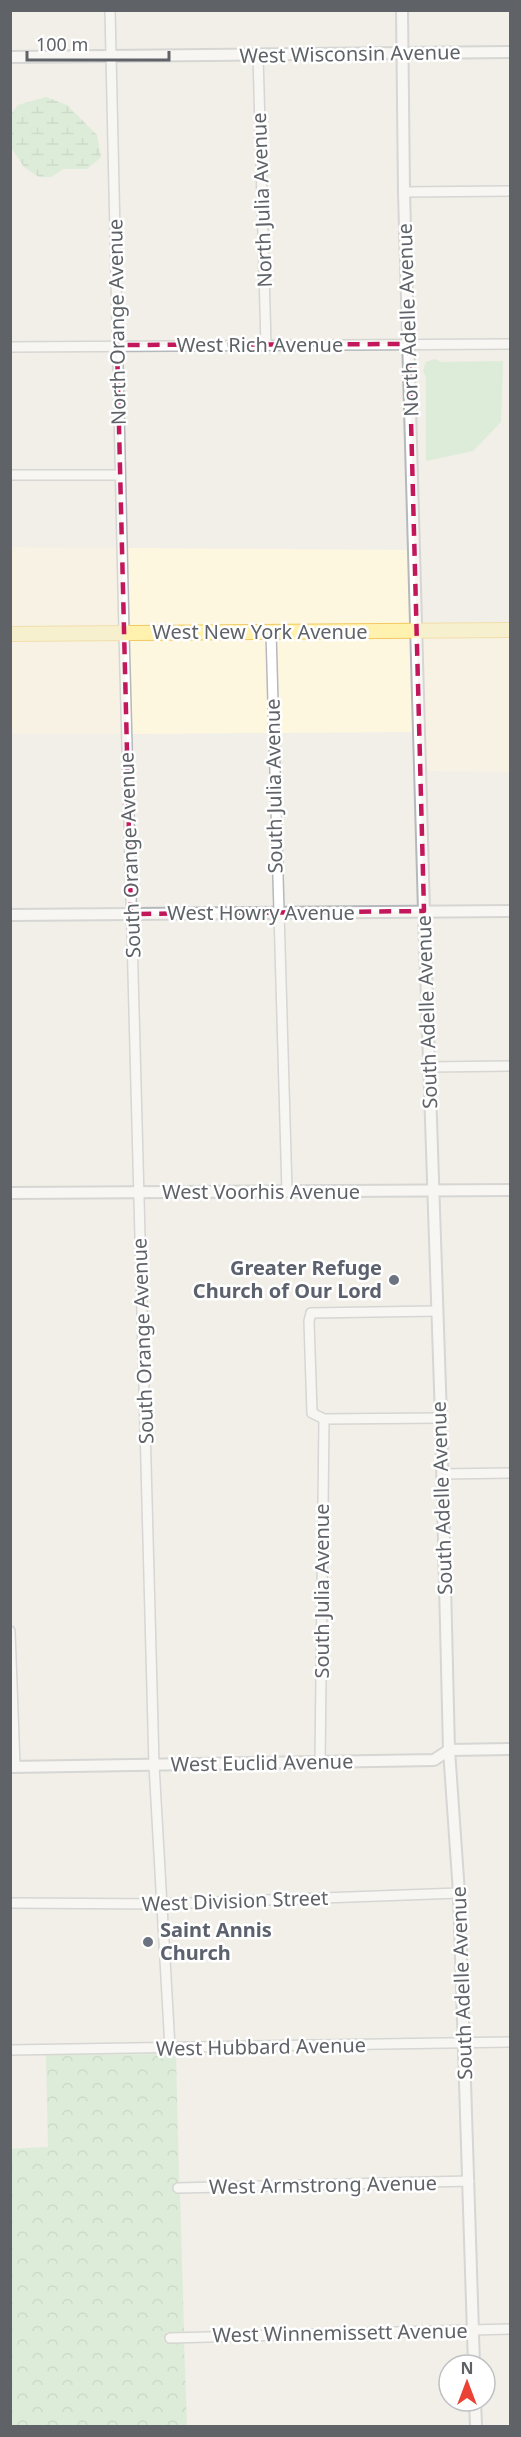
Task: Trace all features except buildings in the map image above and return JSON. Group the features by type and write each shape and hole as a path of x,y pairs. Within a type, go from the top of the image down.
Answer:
{"main road":[{"name":"West New York Avenue","path":"10,634 510,630"}],"street":[{"name":"North Orange Avenue","path":"110,10 124,633"},
{"name":"North Adelle Avenue","path":"402,10 404,192 416,630"},
{"name":"West Wisconsin Avenue","path":"10,57 510,52"},
{"name":"North Julia Avenue","path":"258,55 266,345"},
{"path":"404,192 510,191"},
{"name":"West Rich Avenue","path":"10,346 510,344"},
{"path":"10,475 120,475"},
{"name":"South Adelle Avenue","path":"416,630 441,1418 448,1750 459,1893 474,2353"},
{"name":"South Julia Avenue","path":"271,632 286,1192"},
{"name":"South Orange Avenue","path":"124,633 154,1765 170,2048"},
{"name":"West Howry Avenue","path":"10,915 510,911"},
{"path":"430,1067 510,1066"},
{"name":"West Voorhis Avenue","path":"10,1193 510,1190"},
{"path":"436,1311 312,1313 309,1321 312,1413 324,1419 441,1418"},
{"name":"South Julia Avenue","path":"321,1763 324,1419"},
{"path":"442,1474 510,1473"},
{"path":"10,1631 13,1767"},
{"name":"West Euclid Avenue","path":"13,1767 434,1760 448,1750 510,1749"},
{"name":"West Division Street","path":"10,1904 162,1904 459,1893"},
{"name":"West Hubbard Avenue","path":"10,2050 510,2042"},
{"name":"West Armstrong Avenue","path":"178,2188 468,2181"},
{"name":"West Winnemissett Avenue","path":"170,2337 510,2329"}],"highlighted area":[{"path":"409,344 424,911 131,914 117,345"}],"shaded area":[{"path":"10,547 117,548 119,627 11,628"},
{"path":"127,548 409,550 411,625 129,627"},
{"path":"510,635 510,772 425,771 421,636"},
{"path":"411,636 414,732 278,733 276,637"},
{"path":"266,637 268,733 131,734 129,638"},
{"path":"119,638 122,734 11,734 10,639"}],"green space":[{"path":"46,97 67,105 97,135 101,157 87,169 63,169 51,177 39,177 24,167 12,149 11,114 18,105"},
{"path":"435,359 441,362 503,361 501,422 473,451 426,461 426,377 423,371 426,362"},
{"path":"176,2054 179,2182 174,2183 174,2193 180,2193 184,2332 166,2332 166,2343 184,2343 187,2426 11,2426 10,2149 48,2147 46,2055"}],"place":[{"name":"Greater Refuge Church of Our Lord","path":"394,1280"},
{"name":"Saint Annis Church","path":"148,1942"}]}
